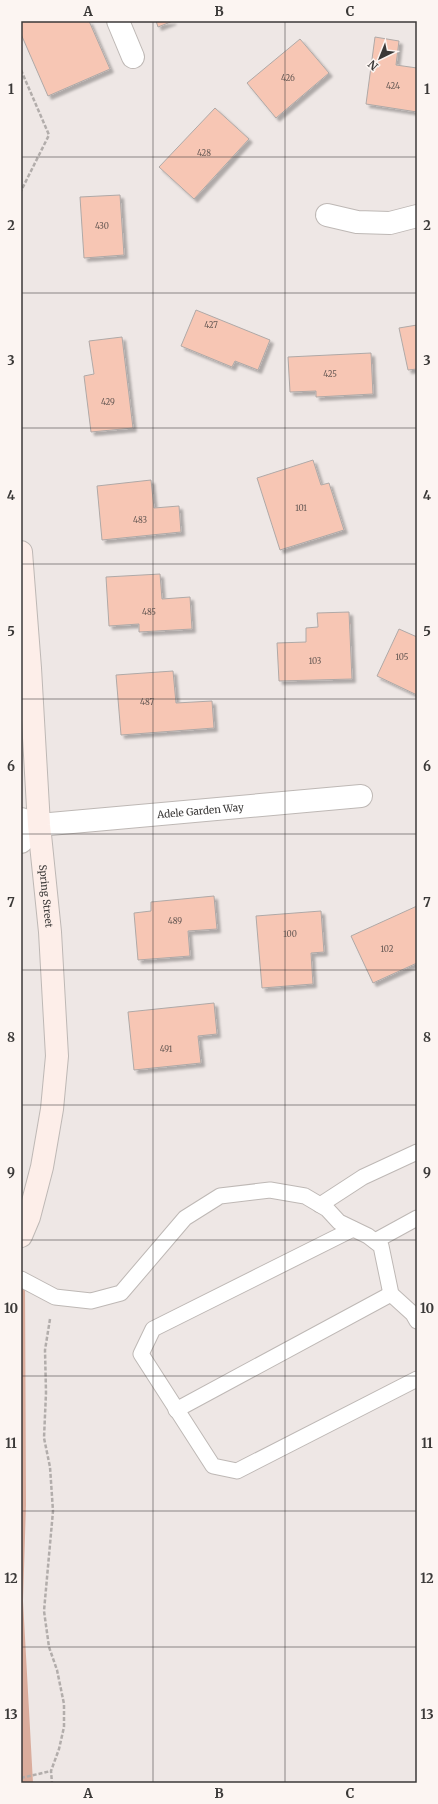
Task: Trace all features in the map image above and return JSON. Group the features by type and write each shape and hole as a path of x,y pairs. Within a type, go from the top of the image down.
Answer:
{"main road":[{"name":"Spring Street","path":"21,552 30,668 30,822 50,932 57,1056 52,1109 42,1167 29,1217 21,1236"}],"street":[{"path":"118,21 134,57"},
{"path":"327,215 357,222 390,223 417,216"},
{"name":"Adele Garden Way","path":"30,822 361,796"},
{"path":"21,842 30,822"}],"lane":[{"path":"320,1205 363,1176 417,1152"},
{"path":"21,1279 55,1297 91,1301 121,1293 185,1218 220,1196 270,1190 305,1196 327,1209 339,1222 368,1236 382,1246 391,1294 413,1314 417,1321"},
{"path":"375,1241 417,1218"},
{"path":"353,1229 153,1329 141,1354 213,1466 237,1471 417,1379"},
{"path":"176,1410 391,1294"}],"path":[{"path":"21,70 49,135 21,191"},
{"path":"52,1783 50,1771 64,1727 64,1712 57,1670 49,1647 44,1611 53,1511 50,1467 44,1438 46,1393 45,1350 55,1297"},
{"path":"21,1778 50,1771"}],"shaded area":[{"path":"25,1281 26,1505 23,1601 33,1783 21,1783 21,1291"}],"building":[{"path":"21,21 89,21 110,69 48,96 21,34"},
{"path":"156,21 173,21 158,27"},
{"path":"375,37 399,41 396,65 417,68 417,112 366,104"},
{"path":"300,39 329,73 276,118 247,83"},
{"path":"215,108 249,139 194,199 159,167"},
{"path":"120,195 124,255 84,258 80,197"},
{"path":"196,310 270,340 258,370 235,361 232,367 181,346"},
{"path":"417,325 417,369 408,370 399,328"},
{"path":"122,337 133,428 91,432 84,376 94,374 89,341"},
{"path":"371,353 373,394 316,397 316,391 290,392 288,357"},
{"path":"313,460 321,485 329,483 344,530 280,550 257,478"},
{"path":"151,480 154,508 179,506 181,532 102,540 97,486"},
{"path":"160,574 162,599 190,597 192,629 139,632 139,624 109,626 106,577"},
{"path":"349,612 352,679 279,681 277,643 306,642 306,628 318,627 317,613"},
{"path":"399,629 417,637 417,695 377,676"},
{"path":"173,671 176,703 212,701 214,728 121,735 116,675"},
{"path":"214,896 217,929 188,931 190,956 138,960 134,913 151,911 151,902"},
{"path":"417,906 417,963 373,983 351,936"},
{"path":"321,911 324,952 311,953 313,984 262,988 256,916"},
{"path":"214,1003 217,1034 198,1036 201,1063 134,1070 128,1012"}]}
